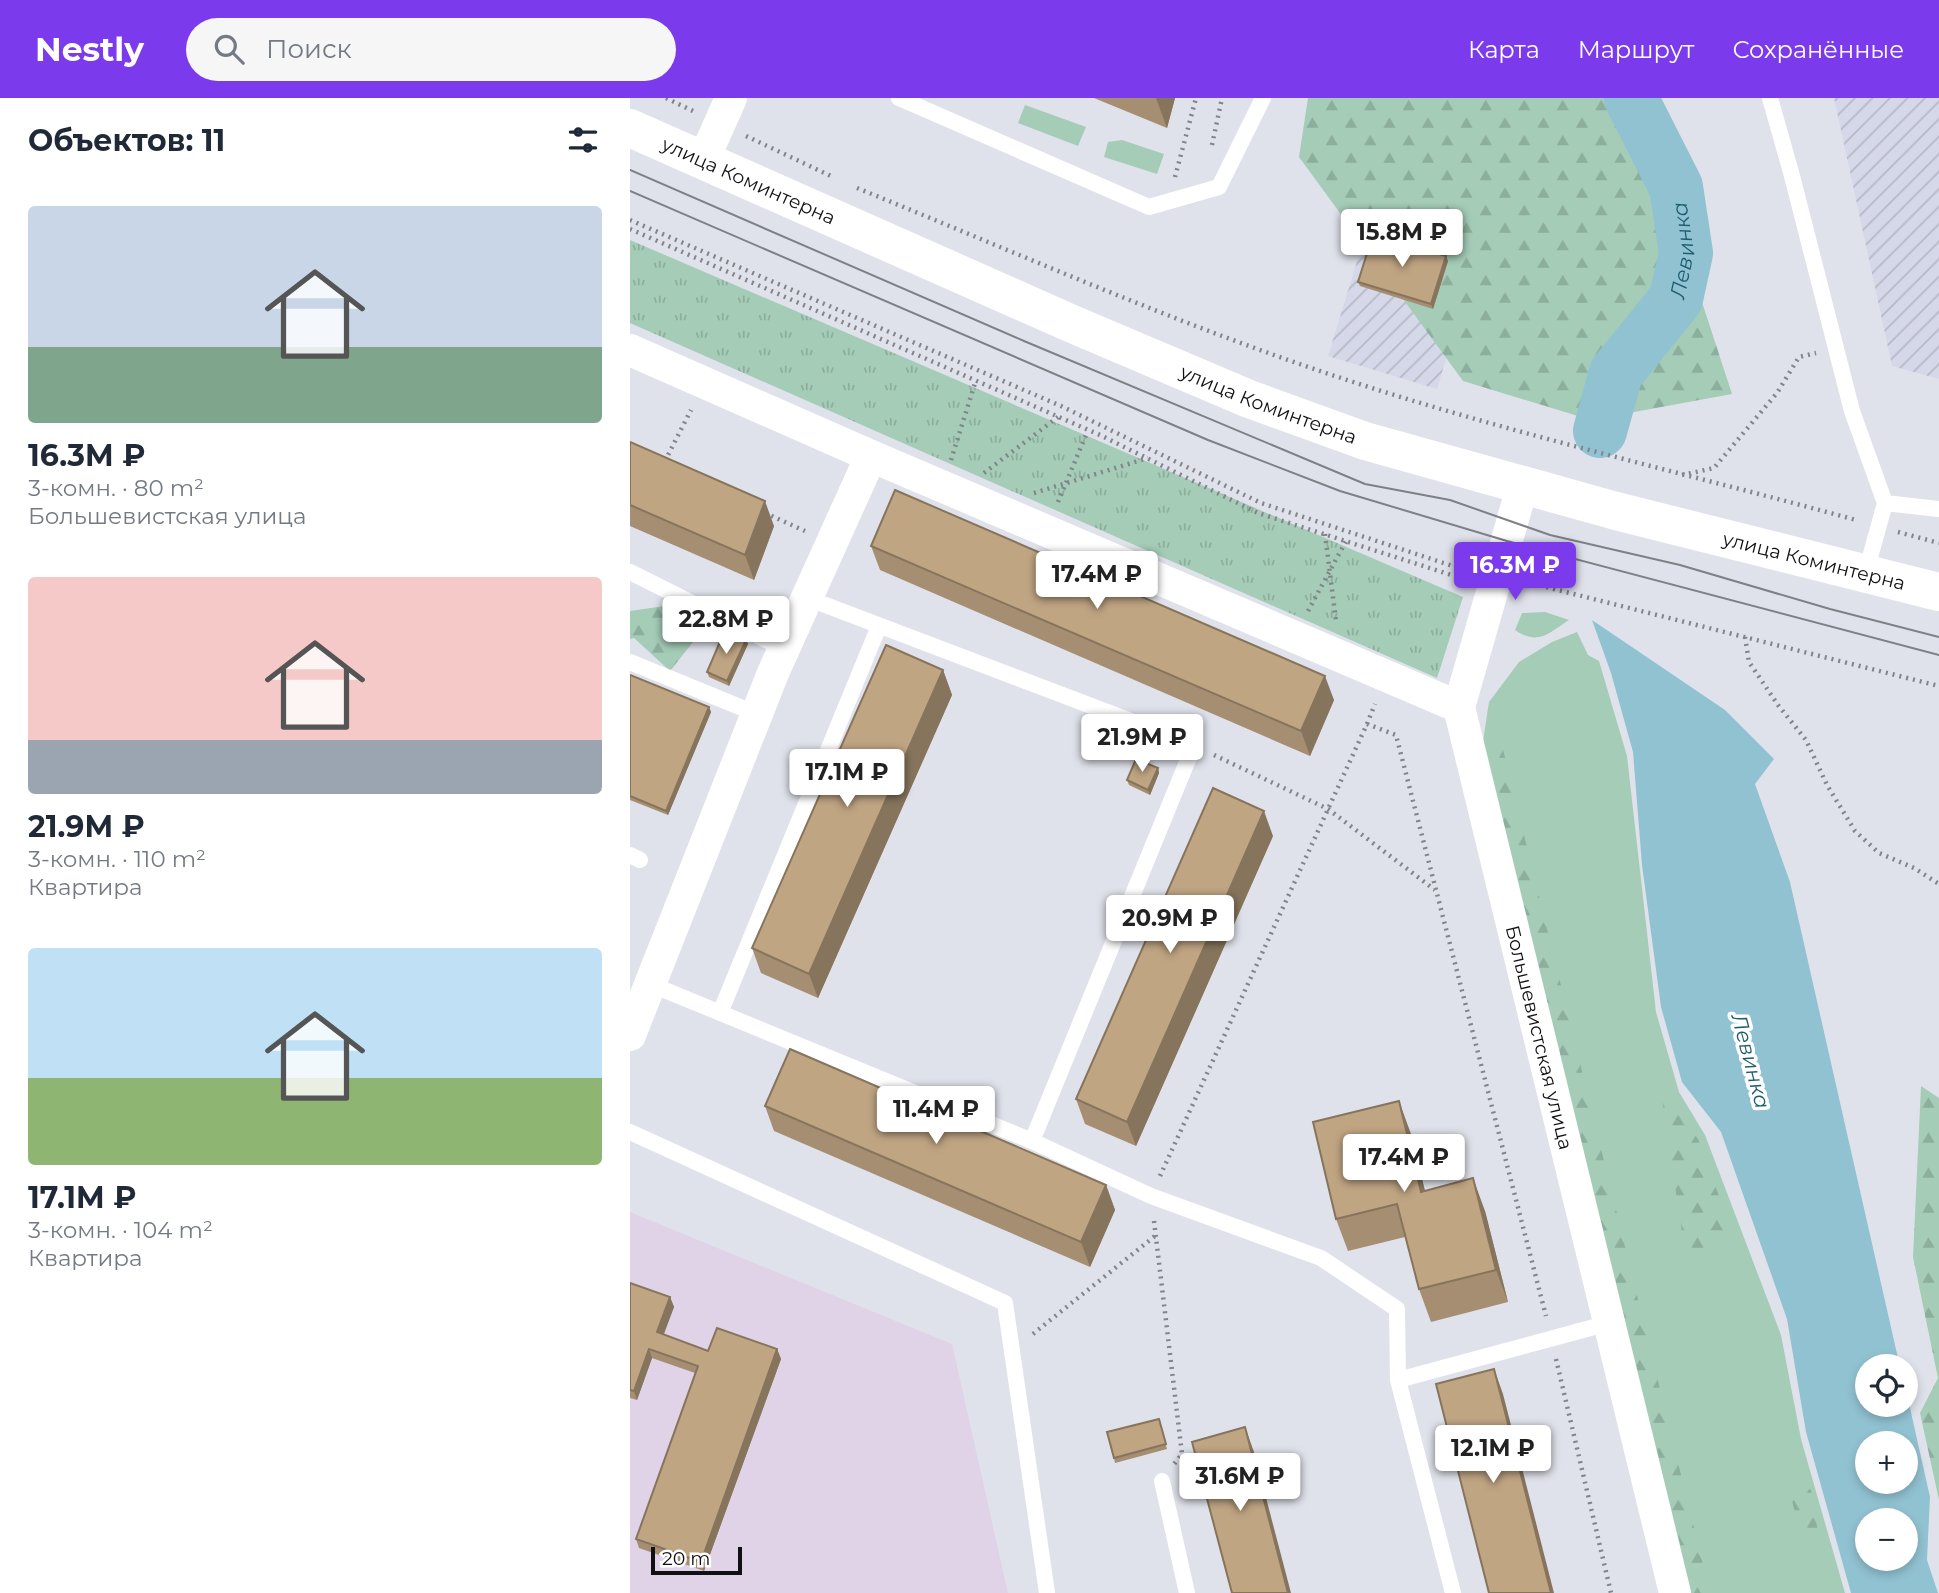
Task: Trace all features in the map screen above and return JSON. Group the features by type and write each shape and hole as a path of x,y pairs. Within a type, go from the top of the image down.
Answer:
{"main road":[{"name":"улица Коминтерна","path":"630,128 1249,399 1365,441 1616,511 1939,592"}],"street":[{"path":"704,161 725,111"},
{"path":"630,350 1458,707"},
{"path":"630,1035 784,649 871,456"},
{"name":"Большевистская улица","path":"1523,484 1458,707 1675,1593"}],"lane":[{"path":"899,98 1149,207 1219,187 1263,98"},
{"path":"1770,98 1852,411 1885,503 1866,572"},
{"path":"1885,503 1939,509"},
{"path":"630,572 784,649"},
{"path":"807,598 1194,746 1032,1141"},
{"path":"720,1013 880,626"},
{"path":"630,662 757,714"},
{"path":"650,984 1032,1141 1151,1196 1321,1258 1397,1308 1398,1380 1453,1593"},
{"path":"630,1132 1005,1303 1047,1593"},
{"path":"1398,1380 1609,1323"},
{"path":"1162,1481 1187,1593"}],"path":[{"path":"666,98 725,111 836,178"},
{"path":"1169,201 1196,98"},
{"path":"1211,152 1222,98"},
{"path":"847,184 1160,312 1335,376 1578,449 1939,543"},
{"path":"630,220 1061,406 1261,503 1494,584"},
{"path":"630,229 1059,417 1258,513 1494,584 1522,581 1939,686"},
{"path":"1681,475 1714,468 1777,393 1798,357 1836,348"},
{"path":"950,490 976,380"},
{"path":"661,468 692,409"},
{"path":"950,490 1059,417"},
{"path":"1055,510 1086,435"},
{"path":"1023,496 1148,458"},
{"path":"1325,534 1340,657"},
{"path":"1294,636 1346,541"},
{"path":"1745,637 1749,662 1806,740 1827,785 1855,831 1879,853 1914,867 1939,884"},
{"path":"1162,1481 1182,1454 1151,1196 1367,724 1396,735 1552,1338 1611,1593"},
{"path":"1194,746 1328,809 1436,891"},
{"path":"1012,1351 1156,1236"}],"shaded area":[{"path":"1834,98 1939,98 1939,379 1892,366"},
{"path":"1365,235 1473,269 1437,389 1328,356"},
{"path":"630,1212 952,1344 1008,1593 630,1593"}],"green space":[{"path":"1308,98 1645,98 1686,253 1732,394 1591,420 1463,381 1299,157"},
{"path":"1025,105 1086,127 1078,146 1018,123"},
{"path":"1122,140 1164,154 1157,174 1104,157 1108,142"},
{"path":"630,240 1463,597 1437,678 630,323"},
{"path":"671,605 701,632 670,671 634,638 630,639 630,611"},
{"path":"1545,612 1569,620 1543,636 1530,637 1515,630 1522,613"},
{"path":"1577,632 1588,655 1599,661 1627,756 1656,1012 1679,1092 1705,1135 1781,1335 1801,1439 1845,1593 1683,1593 1480,761 1489,702 1519,662 1552,642"},
{"path":"1499,733 1710,1593 1692,1593 1488,759"},
{"path":"1660,1086 1698,1139 1734,1237 1687,1266"},
{"path":"1921,1086 1939,1098 1939,1500 1920,1413 1938,1378 1913,1257"},
{"path":"1786,1480 1811,1490 1819,1537 1800,1530"}],"water":[{"path":"1592,620 1725,710 1774,759 1755,784 1790,882 1897,1354 1855,1354 1855,1417 1912,1417 1915,1431 1855,1431 1855,1494 1918,1494 1918,1444 1930,1497 1927,1560 1938,1593 1851,1593 1806,1432 1787,1319 1721,1132 1682,1082 1661,1007 1642,865 1633,752 1611,673"}],"building":[{"path":"1373,234 1446,256 1431,304 1358,282"},
{"path":"630,442 765,501 745,555 630,505"},
{"path":"895,490 1325,676 1301,731 871,546"},
{"path":"725,630 746,640 727,681 707,672"},
{"path":"886,645 943,670 809,974 752,948"},
{"path":"630,675 709,707 666,811 630,796"},
{"path":"1136,759 1158,768 1148,790 1127,780"},
{"path":"1213,788 1264,811 1127,1122 1076,1099"},
{"path":"790,1049 1106,1185 1081,1242 765,1106"},
{"path":"1399,1101 1421,1192 1473,1178 1496,1270 1419,1289 1397,1204 1336,1219 1313,1122"},
{"path":"630,1283 670,1297 657,1332 708,1351 717,1328 777,1349 701,1562 636,1539 698,1366 649,1349 634,1391 630,1390"},
{"path":"1494,1369 1551,1593 1489,1593 1436,1384"},
{"path":"1159,1419 1166,1444 1114,1458 1107,1432"},
{"path":"1245,1427 1288,1593 1232,1593 1192,1442"}],"waterway":[{"name":"Левинка","path":"1600,431 1616,373 1676,299 1686,253 1676,187 1631,98"}],"tram line":[{"path":"630,170 1024,341 1365,484 1450,500 1550,535 1680,565 1830,609 1939,637"},
{"path":"630,191 1208,440 1340,491 1507,541 1939,655"}]}
